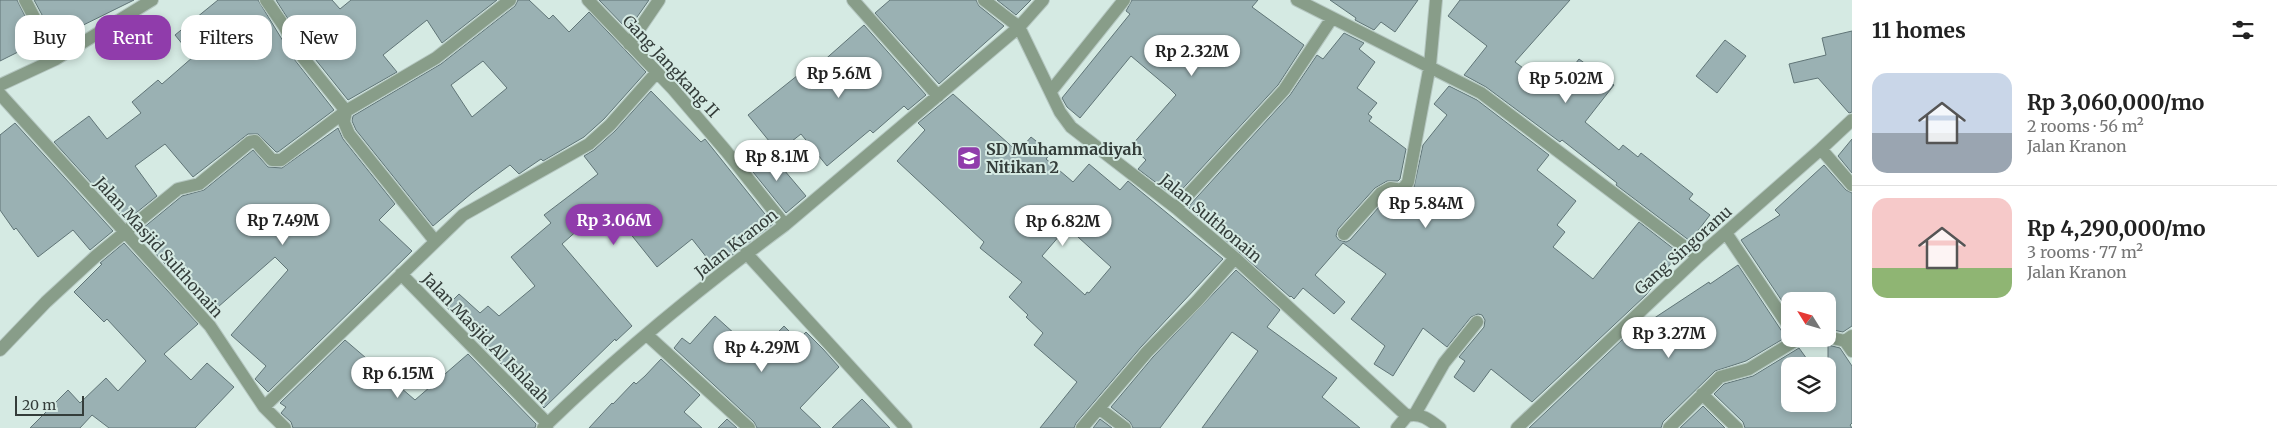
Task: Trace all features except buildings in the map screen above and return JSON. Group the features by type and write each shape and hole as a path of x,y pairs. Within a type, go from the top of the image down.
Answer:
{"street":[{"path":"25,0 33,15"},
{"path":"85,41 152,0"},
{"path":"266,0 300,54 346,111 344,122 349,134 435,241"},
{"path":"0,350 46,302 96,256 178,189 199,184 250,142 255,141 272,160 281,160 346,111 436,58 510,0"},
{"name":"Gang Jangkang II","path":"588,0 657,72 726,151 785,225"},
{"path":"629,44 659,0"},
{"path":"853,0 938,96"},
{"path":"984,0 1019,27"},
{"name":"Jalan Kranon","path":"545,426 647,335 746,253 785,225 1019,27 1043,0"},
{"path":"1051,91 1124,0"},
{"path":"1297,0 1430,65 1481,93 1698,257"},
{"path":"1344,234 1381,193 1390,188 1402,190 1408,182 1430,65 1436,0"},
{"path":"1176,208 1284,90 1332,18"},
{"name":"Jalan Sulthonain","path":"1019,27 1060,112 1071,127 1176,208 1411,415 1430,420 1440,428"},
{"path":"0,85 54,60"},
{"path":"264,407 463,215 589,144 610,125 657,72"},
{"name":"Jalan Masjid Sulthonain","path":"0,94 210,326 264,407 285,428"},
{"name":"Gang Singoranu","path":"1517,428 1698,257 1821,150 1852,120"},
{"path":"1821,150 1852,185"},
{"path":"1726,232 1781,314"},
{"path":"746,253 906,428"},
{"path":"1082,428 1147,352 1197,301 1235,258"},
{"name":"Jalan Masjid Al Ishlaah","path":"401,274 545,426"},
{"path":"1397,428 1411,415 1444,363 1477,322"},
{"path":"647,335 749,428"},
{"path":"1836,339 1850,342"},
{"path":"1669,428 1720,377 1749,369 1783,348"},
{"path":"1702,394 1737,428"},
{"path":"1100,409 1125,428"}],"place":[{"name":"SD Muhammadiyah Nitikan 2","path":"969,158"}]}
